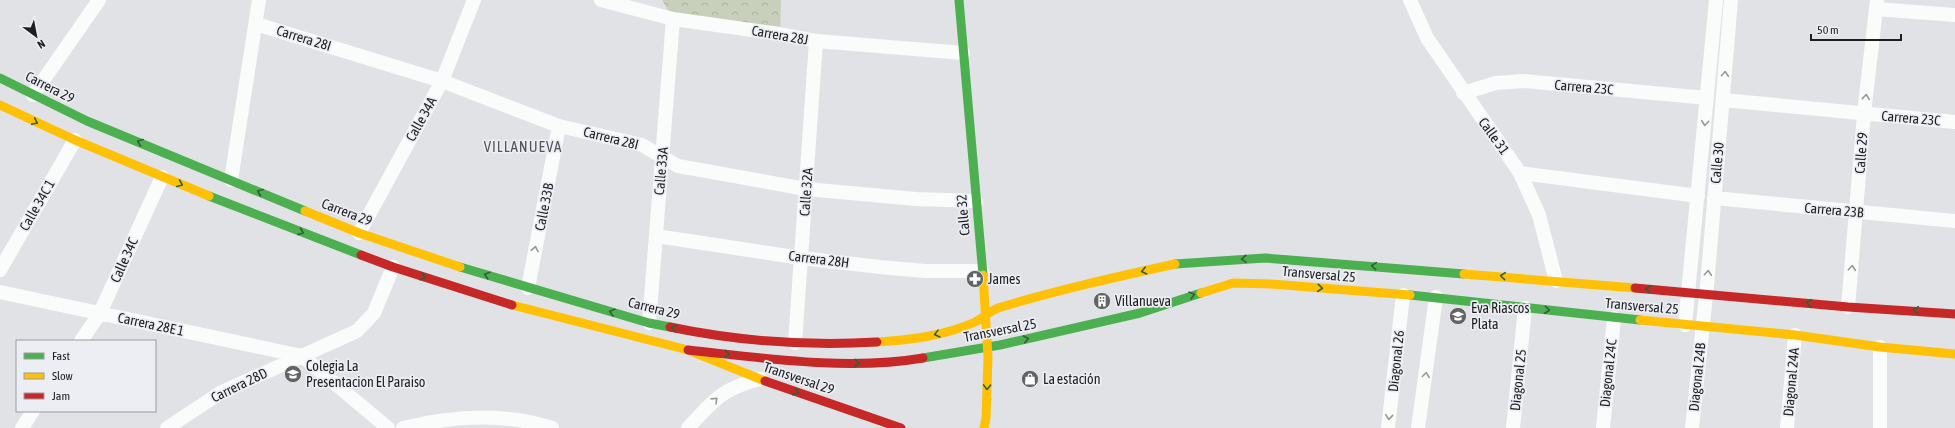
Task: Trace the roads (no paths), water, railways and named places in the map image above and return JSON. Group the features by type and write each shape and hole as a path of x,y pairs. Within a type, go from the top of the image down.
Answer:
{"main road":[{"name":"Calle 32","path":"958,0 986,314 988,348 986,418 984,428"},
{"name":"Carrera 29","path":"0,78 87,121 359,233 436,260 528,288 650,323 698,333"},
{"path":"1,108 162,176 393,267 529,311 688,350"},
{"name":"Transversal 25","path":"698,333 754,340 795,343 846,344 912,340 942,333 975,322 996,309 1090,282 1182,263 1265,258 1687,292 1848,307 1955,314"},
{"name":"Transversal 25","path":"688,350 787,360 864,363 900,362 988,348 1140,313 1170,302 1233,283 1271,284 1436,297 1614,318 1795,335 1880,347 1955,354"},
{"name":"Transversal 29","path":"688,350 760,379 901,428"}],"street":[{"path":"33,95 99,0"},
{"path":"231,180 259,0"},
{"name":"Calle 34A","path":"359,233 442,81 474,0"},
{"name":"Carrera 28J","path":"601,0 673,19 780,34 816,41 963,53"},
{"name":"Calle 31","path":"1410,0 1427,38 1463,93 1520,172 1539,215 1556,281"},
{"name":"Calle 30","path":"1684,324 1698,196 1716,0"},
{"name":"Calle 30","path":"1703,326 1731,0"},
{"path":"1876,4 1955,15"},
{"name":"Calle 29","path":"1848,307 1864,114 1876,4"},
{"name":"Calle 33A","path":"650,323 673,19"},
{"name":"Carrera 28I","path":"256,24 442,81 559,126 642,145 678,166 806,189 916,199 976,201"},
{"name":"Calle 32A","path":"795,343 816,41"},
{"name":"Carrera 23C","path":"1463,93 1496,83 1523,81 1707,98"},
{"name":"Carrera 23C","path":"1723,100 1955,122"},
{"name":"Calle 33B","path":"528,288 559,126"},
{"name":"Calle 34C 1","path":"0,270 74,140"},
{"path":"1520,172 1698,196"},
{"name":"Calle 34C","path":"82,340 100,313 162,176"},
{"name":"Carrera 23B","path":"1714,198 1955,221"},
{"name":"Carrera 28H","path":"656,236 801,258 925,271 982,271"},
{"name":"Carrera 28D","path":"167,428 220,393 344,338 363,326 374,313 393,267"},
{"name":"Carrera 28E 1","path":"0,292 302,356"},
{"name":"Diagonal 26","path":"1388,428 1403,295"},
{"path":"1418,428 1436,297"},
{"name":"Diagonal 25","path":"1513,428 1525,308"},
{"name":"Diagonal 24C","path":"1603,428 1614,318"},
{"name":"Diagonal 24B","path":"1692,428 1703,326"},
{"name":"Diagonal 24A","path":"1787,428 1795,335"},
{"path":"1880,347 1880,428"},
{"path":"302,356 388,428"},
{"path":"688,428 718,396 741,384 760,379"},
{"path":"22,428 32,412"},
{"path":"403,428 446,419 478,417 505,417 552,428"}],"place":[{"name":"James","path":"975,279"},
{"name":"Villanueva","path":"1102,301"},
{"name":"Eva Riascos Plata","path":"1458,316"},
{"name":"Colegia La Presentacion El Paraiso","path":"293,374"},
{"name":"La estación","path":"1030,379"}],"district":[{"name":"VILLANUEVA","path":"523,147"}]}
